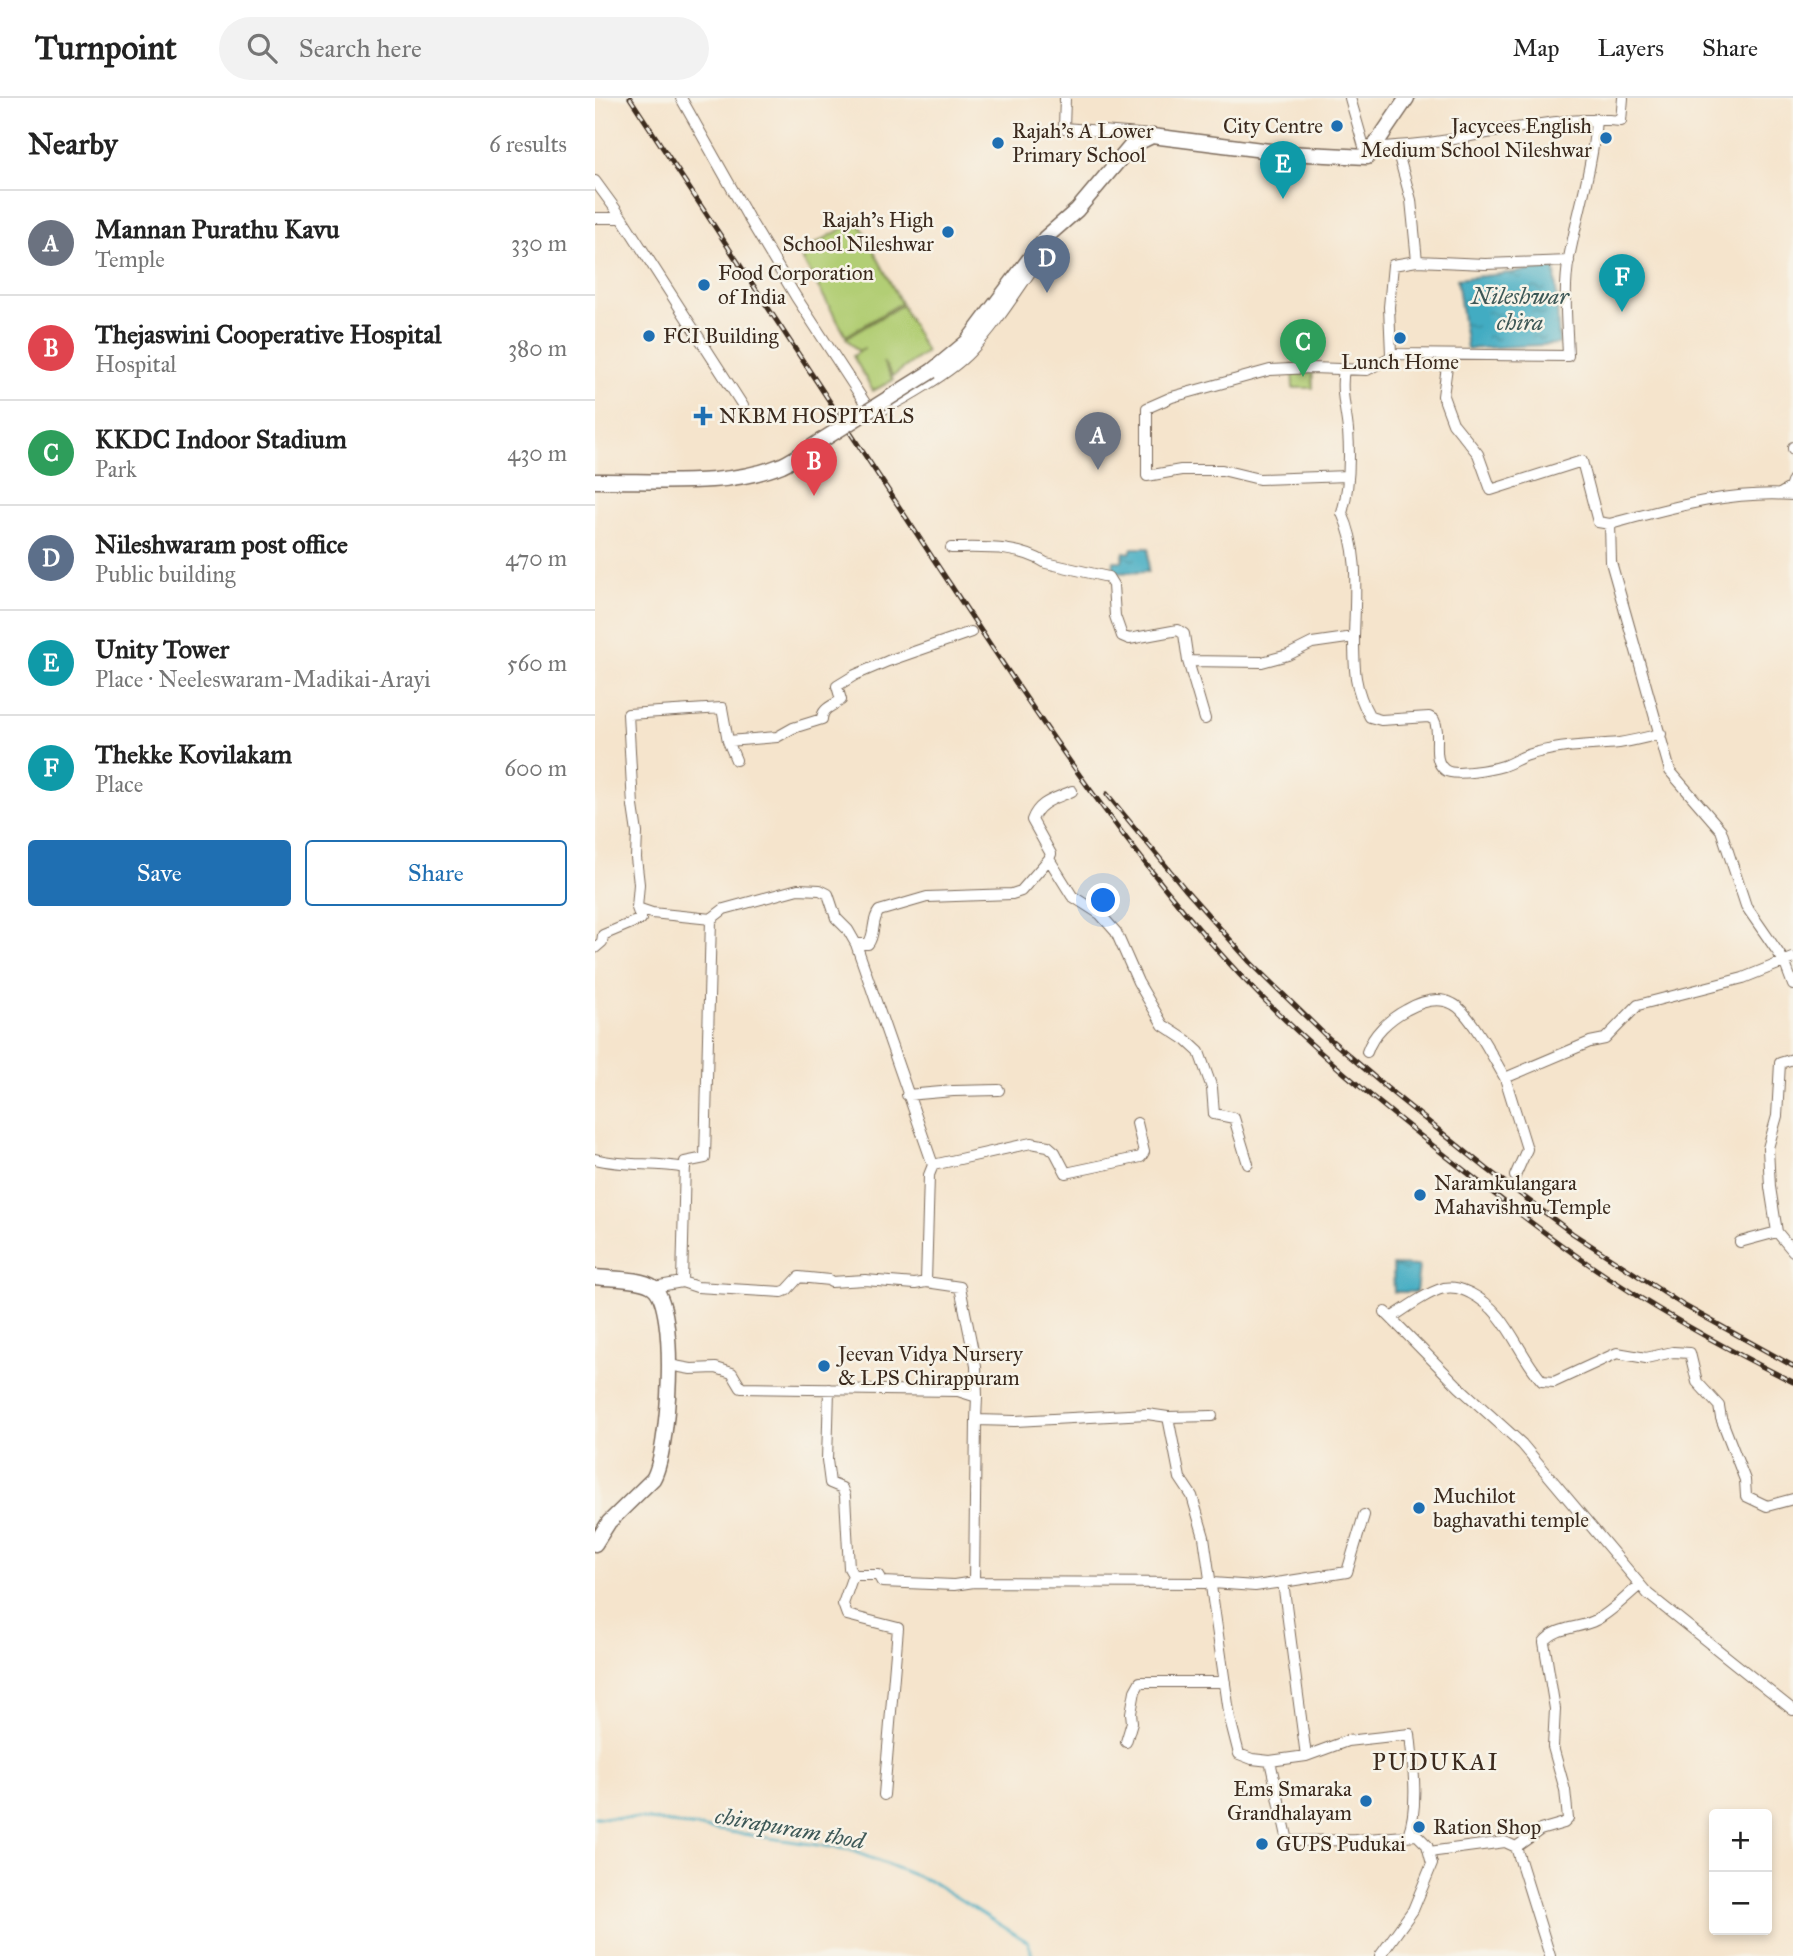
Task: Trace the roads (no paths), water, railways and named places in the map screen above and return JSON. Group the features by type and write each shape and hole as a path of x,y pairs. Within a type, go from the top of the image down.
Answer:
{"main road":[{"path":"595,481 710,480 746,476 782,465 932,371 967,342 1045,238 1077,210 1131,146 1153,136 1286,153 1369,152 1407,98"},
{"path":"595,1277 643,1283 654,1287 666,1311 669,1364 665,1432 658,1471 609,1522 595,1544"}],"street":[{"path":"681,98 796,297 867,405 880,411 902,401 967,355 984,337 1038,261 1045,238"},
{"path":"1065,98 1064,128 1153,136"},
{"path":"1350,98 1369,152 1596,118 1621,121 1623,98"},
{"path":"1569,261 1485,264 1417,261 1393,265 1389,319 1391,354 1568,356 1566,294 1569,261 1587,185 1596,118"},
{"path":"1396,146 1411,200 1417,261"},
{"path":"595,181 622,218 743,406"},
{"path":"595,218 622,218"},
{"path":"1348,476 1259,479 1223,470 1181,470 1147,476 1147,408 1172,397 1270,370 1367,370 1396,354"},
{"path":"1446,355 1448,359 1443,396 1453,423 1478,454 1491,490 1582,461 1598,522 1610,524 1692,503 1764,492 1793,495"},
{"path":"1344,370 1341,385 1350,463 1342,513 1350,530 1356,582 1354,670 1359,698 1370,717 1381,720 1429,717 1434,720 1438,729 1436,747 1440,762 1444,770 1453,774 1502,766 1525,755 1545,750 1619,743 1661,734"},
{"path":"1780,494 1790,488 1793,480"},
{"path":"1610,524 1611,562 1670,771 1721,830 1747,906 1789,960 1793,985"},
{"path":"951,548 1000,547 1038,557 1047,563 1108,577 1113,585 1115,616 1122,636 1129,639 1178,630 1184,634 1188,661 1205,719"},
{"path":"728,741 777,737 793,728 822,719 822,713 827,708 841,700 837,686 855,675 928,645 971,632"},
{"path":"1188,661 1262,662 1275,660 1312,643 1353,637"},
{"path":"595,948 602,942 603,935 641,919 638,908 637,833 628,714 722,708 728,741 736,760"},
{"path":"856,944 869,944 874,917 879,911 897,908 927,897 1011,894 1021,891 1051,854 1033,820 1036,810 1043,802 1072,790"},
{"path":"1049,859 1072,896 1100,914 1116,932 1138,982 1163,1025 1199,1052 1212,1088 1214,1114 1234,1118 1248,1164"},
{"path":"638,908 652,913 712,919 724,909 798,889 820,890 828,894 836,918 848,930 856,944 933,1165 929,1175 926,1282"},
{"path":"682,1282 685,1162 705,1158 712,919"},
{"path":"1505,1078 1590,1042 1605,1039 1638,1005 1743,978 1789,960"},
{"path":"1367,1052 1370,1042 1393,1017 1411,1007 1435,999 1454,1004 1464,1014 1505,1078 1527,1149 1515,1175"},
{"path":"1793,1059 1780,1063 1777,1116 1767,1148 1777,1232 1790,1251 1793,1251"},
{"path":"907,1096 999,1090"},
{"path":"933,1165 1031,1143 1048,1146 1055,1152 1066,1172 1083,1169 1141,1157 1144,1152 1137,1123"},
{"path":"595,1159 624,1165 668,1165 685,1168"},
{"path":"1740,1242 1777,1232"},
{"path":"654,1287 682,1282 697,1287 782,1292 799,1277 831,1282 926,1282 960,1287 976,1366 974,1582"},
{"path":"1793,1499 1767,1506 1746,1496 1745,1480 1719,1406 1697,1382 1690,1353 1673,1352 1646,1358 1617,1353 1554,1382 1542,1381 1495,1310 1484,1301 1456,1287 1442,1289 1388,1315 1459,1387 1522,1444 1648,1594 1793,1710"},
{"path":"669,1364 691,1369 716,1368 731,1373 741,1388 958,1391 977,1397"},
{"path":"829,1389 830,1483 842,1488 845,1496 846,1542 849,1567 853,1575 843,1604 848,1615 898,1628 884,1795"},
{"path":"976,1420 1015,1421 1147,1414 1168,1417 1212,1416"},
{"path":"1168,1417 1179,1478 1192,1496 1203,1537 1212,1583 1230,1719 1239,1754 1252,1759 1271,1761 1306,1756 1347,1741 1410,1734 1413,1823 1408,1835"},
{"path":"853,1575 879,1575 882,1582 897,1584 1212,1583 1255,1586 1347,1572 1363,1515"},
{"path":"1283,1582 1306,1756"},
{"path":"1516,1847 1540,1830 1564,1823 1568,1819 1565,1790 1553,1747 1555,1709 1550,1664 1544,1642 1548,1637 1595,1621 1640,1585"},
{"path":"1126,1742 1132,1722 1135,1691 1140,1682 1224,1682"},
{"path":"1271,1761 1289,1841 1417,1835 1427,1845 1432,1864 1413,1910 1380,1956"},
{"path":"1429,1852 1505,1842 1516,1847 1550,1956"}],"water":[{"name":"Nileshwar chira","path":"1555,268 1559,344 1467,349 1457,279"},
{"path":"1132,548 1149,548 1148,572 1113,573 1114,561 1122,561 1124,552 1130,553"},
{"path":"1393,1265 1419,1266 1416,1292 1394,1292"}],"waterway":[{"name":"chirapuram thod","path":"595,1817 643,1819 850,1850 932,1882 1028,1942 1033,1956"}],"railway":[{"path":"630,98 1043,723 1157,878 1240,975 1285,1020 1357,1084 1547,1235 1662,1311 1793,1382"},
{"path":"1107,794 1185,889 1250,962 1324,1034 1394,1094 1572,1233 1683,1305 1793,1366"}],"place":[{"name":"City Centre","path":"1337,126"},
{"name":"Jacycees English Medium School Nileshwar","path":"1606,138"},
{"name":"Rajah's A Lower Primary School","path":"998,143"},
{"name":"Unity Tower","path":"1283,199"},
{"name":"Rajah's High School Nileshwar","path":"948,232"},
{"name":"Food Corporation of India","path":"704,285"},
{"name":"Nileshwaram post office","path":"1047,293"},
{"name":"Thekke Kovilakam","path":"1622,312"},
{"name":"FCI Building","path":"649,336"},
{"name":"Lunch Home","path":"1400,338"},
{"name":"KKDC Indoor Stadium","path":"1303,377"},
{"name":"NKBM HOSPITALS","path":"703,416"},
{"name":"Mannan Purathu Kavu","path":"1098,470"},
{"name":"Thejaswini Cooperative Hospital","path":"814,496"},
{"name":"Naramkulangara Mahavishnu Temple","path":"1420,1195"},
{"name":"Jeevan Vidya Nursery & LPS Chirappuram","path":"824,1366"},
{"name":"Muchilot baghavathi temple","path":"1419,1508"},
{"name":"Ems Smaraka Grandhalayam","path":"1366,1801"},
{"name":"Ration Shop","path":"1419,1827"},
{"name":"GUPS Pudukai","path":"1262,1844"}],"district":[{"name":"PUDUKAI","path":"1436,1762"}]}
